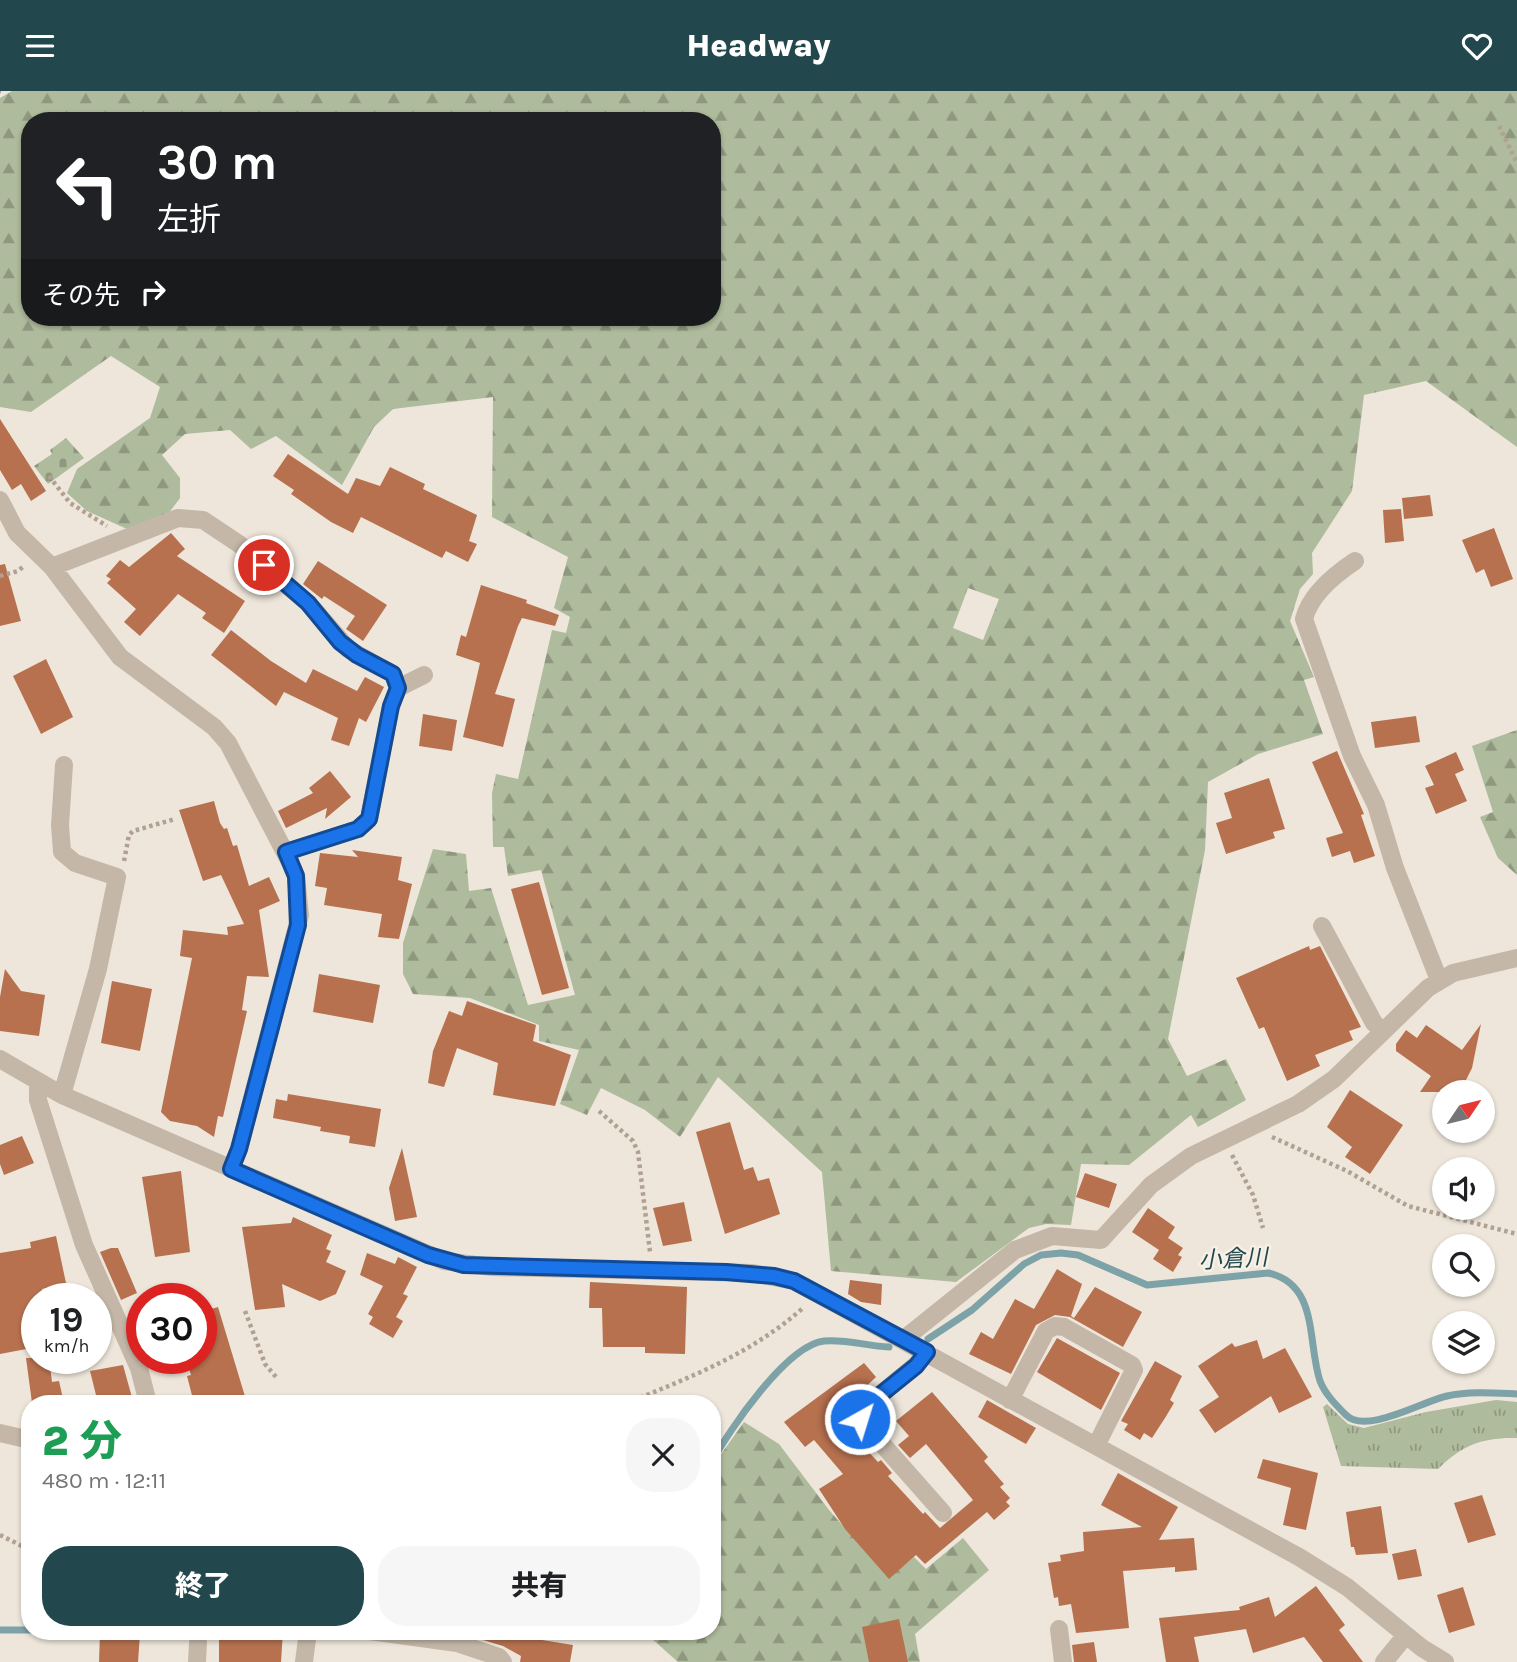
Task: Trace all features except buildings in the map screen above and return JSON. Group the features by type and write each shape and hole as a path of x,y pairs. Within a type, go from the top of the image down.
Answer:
{"street":[{"path":"0,501 17,533 52,567 120,657 214,727 228,743 296,876 298,925 243,1136 231,1169"},
{"path":"52,567 178,518 203,520 264,565 308,603 348,649 393,674 398,688 391,706 369,819 358,829 286,852"},
{"path":"1354,561 1318,593 1307,607 1304,619 1352,756 1376,805 1395,868 1439,980"},
{"path":"398,688 424,675"},
{"path":"62,1095 98,969 117,877 75,863 62,852 60,825 64,765"},
{"path":"1322,926 1374,1023 1382,1031"},
{"path":"904,1339 1028,1243 1052,1236 1101,1240 1151,1185 1191,1156 1318,1092 1439,980 1453,973 1517,958"},
{"path":"0,1059 62,1095 444,1261 492,1267 652,1270 774,1276 819,1294 1326,1572 1406,1635 1446,1662"},
{"path":"38,1083 38,1100 96,1275 139,1368 146,1395"},
{"path":"1010,1399 1046,1331 1055,1326 1064,1327 1132,1365 1134,1370 1096,1447"},
{"path":"927,1352 916,1366 859,1412 860,1419 943,1513"},
{"path":"0,1433 21,1438"},
{"path":"1059,1629 1063,1662"},
{"path":"1384,1662 1406,1635"},
{"path":"304,1662 307,1640"},
{"path":"435,1640 457,1643 499,1657 503,1662"},
{"path":"197,1662 198,1643"}],"path":[{"path":"1499,126 1517,163"},
{"path":"49,476 70,503 115,530"},
{"path":"0,576 12,573"},
{"path":"117,877 122,873 129,835 133,831 176,819"},
{"path":"599,1111 633,1141 638,1151 652,1270"},
{"path":"1254,1126 1265,1134 1347,1171 1408,1206 1517,1234"},
{"path":"1223,1140 1253,1195 1263,1228"},
{"path":"646,1395 723,1363 756,1345 819,1294"},
{"path":"245,1311 264,1364 276,1377"},
{"path":"0,1535 21,1546"}],"green space":[{"path":"12,91 1517,91 1517,447 1426,381 1364,395 1352,491 1312,553 1313,574 1300,589 1290,621 1314,677 1304,680 1323,734 1258,754 1208,782 1205,850 1168,1039 1187,1076 1226,1059 1246,1100 1198,1127 1191,1115 1129,1165 1081,1164 1071,1225 1046,1224 1029,1228 956,1282 831,1271 822,1172 718,1077 680,1137 645,1110 601,1088 587,1115 560,1104 579,1050 539,1041 539,1025 470,998 413,994 403,974 403,943 433,849 466,854 469,891 491,888 528,1005 575,995 541,870 508,876 504,847 493,847 492,793 496,774 518,779 552,630 566,633 570,617 554,608 568,557 492,517 493,397 393,409 374,427 342,485 276,436 251,449 230,430 185,434 162,455 180,478 180,498 165,518 127,529 87,511 67,493 77,469 150,418 160,387 111,356 31,412 0,407 0,98","holes":["968,588 999,599 983,640 953,628"]},
{"path":"66,438 84,458 48,484 34,466 52,454 50,450"},
{"path":"1517,730 1517,875 1498,858 1480,817 1493,812 1472,746"},
{"path":"1496,1400 1517,1402 1517,1438 1494,1439 1474,1444 1438,1469 1341,1466 1323,1407 1327,1404 1348,1424 1364,1428 1426,1412"},
{"path":"744,1422 779,1444 829,1510 889,1578 914,1557 926,1569 963,1538 989,1570 915,1634 920,1662 678,1662 653,1640 721,1640 721,1454"}],"waterway":[{"name":"小倉川","path":"928,1339 972,1310 1024,1264 1041,1255 1061,1253 1078,1255 1147,1285 1268,1273 1284,1279 1296,1289 1303,1302 1322,1386 1338,1407 1355,1420 1380,1419 1456,1394 1517,1394"},
{"name":"小倉川","path":"721,1447 760,1391 793,1357 809,1346 832,1341 889,1347"},
{"name":"小倉川","path":"0,1630 21,1630"}],"route":[{"path":"264,565 308,603 340,642 357,655 393,674 398,688 391,706 369,819 358,829 307,843 286,852 296,876 300,915 283,988 239,1149 231,1169 428,1255 464,1265 752,1273 794,1281 927,1352 916,1366 859,1412 860,1419"}]}
